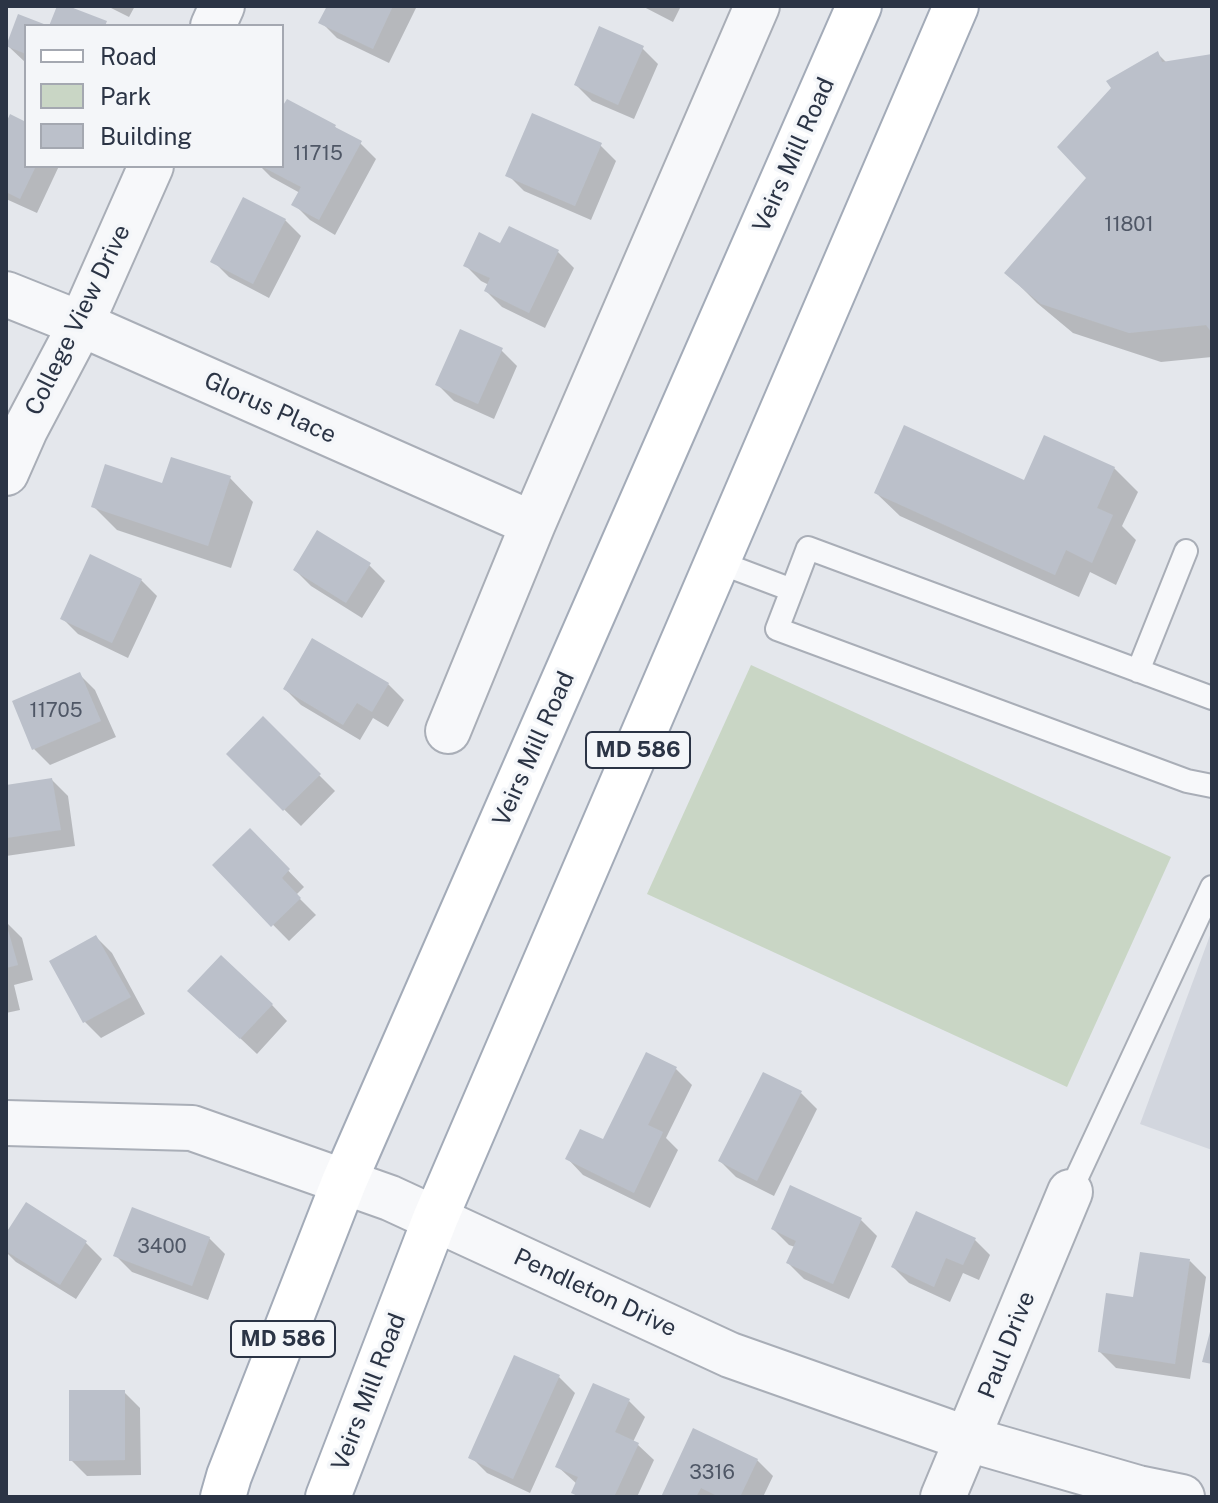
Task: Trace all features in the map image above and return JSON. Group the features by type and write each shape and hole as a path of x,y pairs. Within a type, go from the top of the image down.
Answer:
{"main road":[{"name":"Veirs Mill Road","path":"223,1497 344,1182 859,6"},
{"name":"Veirs Mill Road","path":"328,1497 435,1219 956,6"}],"street":[{"path":"448,731 533,524 757,6"},
{"name":"College View Drive","path":"6,473 81,324 150,168"},
{"name":"Glorus Place","path":"6,294 81,324 533,524"},
{"name":"Pendleton Drive","path":"6,1123 192,1128 390,1198 730,1355 968,1439 1138,1488 1182,1497"},
{"name":"Paul Drive","path":"943,1497 1070,1192"}],"lane":[{"path":"1212,698 808,548 777,629 1187,781 1212,786"},
{"path":"1138,671 1186,551"},
{"path":"718,562 792,590"},
{"path":"1070,1192 1210,897"}],"shaded area":[{"path":"1212,930 1212,1150 1140,1124"}],"green space":[{"path":"751,665 1171,857 1067,1087 647,894"}],"building":[{"path":"57,6 68,6 107,21 106,24 50,24"},
{"path":"327,6 393,6 373,49 318,23"},
{"path":"18,14 44,24 24,24 24,53 6,46"},
{"path":"599,26 644,46 618,105 574,85"},
{"path":"1158,51 1162,62 1212,54 1212,333 1206,325 1129,333 1041,304 1004,273 1086,178 1057,147 1111,88 1106,81"},
{"path":"287,99 362,141 319,220 291,205 301,187 265,168 284,168 284,104"},
{"path":"532,113 602,143 575,206 505,176"},
{"path":"10,114 24,121 24,168 35,168 20,199 6,192 6,123"},
{"path":"243,197 286,219 253,284 210,262"},
{"path":"509,226 559,250 529,313 484,291 490,278 463,266 479,232 500,243"},
{"path":"460,329 503,348 478,404 435,385"},
{"path":"904,425 1024,480 1044,435 1115,467 1097,508 1113,515 1092,563 1066,550 1055,575 874,493"},
{"path":"171,457 231,476 208,546 91,507 105,464 162,483"},
{"path":"317,530 371,563 346,603 293,570"},
{"path":"90,554 142,579 112,643 60,619"},
{"path":"312,638 389,683 372,712 357,703 343,725 283,689"},
{"path":"80,672 101,721 32,750 12,701"},
{"path":"263,716 321,774 283,811 226,754"},
{"path":"52,778 61,830 6,838 6,785"},
{"path":"250,828 290,869 282,878 301,898 271,927 212,865"},
{"path":"6,923 18,965 6,968"},
{"path":"96,935 131,997 83,1023 49,961"},
{"path":"221,955 273,1004 240,1039 187,991"},
{"path":"646,1052 677,1067 648,1125 663,1132 634,1193 565,1159 580,1129 603,1139"},
{"path":"763,1072 802,1091 757,1181 718,1161"},
{"path":"790,1185 862,1218 833,1284 786,1263 796,1241 771,1229"},
{"path":"26,1202 87,1241 60,1285 6,1251 6,1233"},
{"path":"132,1207 210,1237 192,1286 113,1256"},
{"path":"916,1211 976,1238 963,1265 946,1258 934,1287 891,1267"},
{"path":"1140,1252 1190,1259 1175,1364 1098,1352 1106,1293 1133,1297"},
{"path":"1212,1329 1212,1364 1202,1362"},
{"path":"514,1355 560,1375 513,1479 468,1458"},
{"path":"593,1383 630,1399 615,1432 639,1443 614,1497 580,1497 571,1493 578,1477 555,1467"},
{"path":"69,1390 125,1390 125,1460 69,1461"},
{"path":"693,1428 758,1459 740,1497 719,1497 701,1488 696,1497 661,1497"}]}
